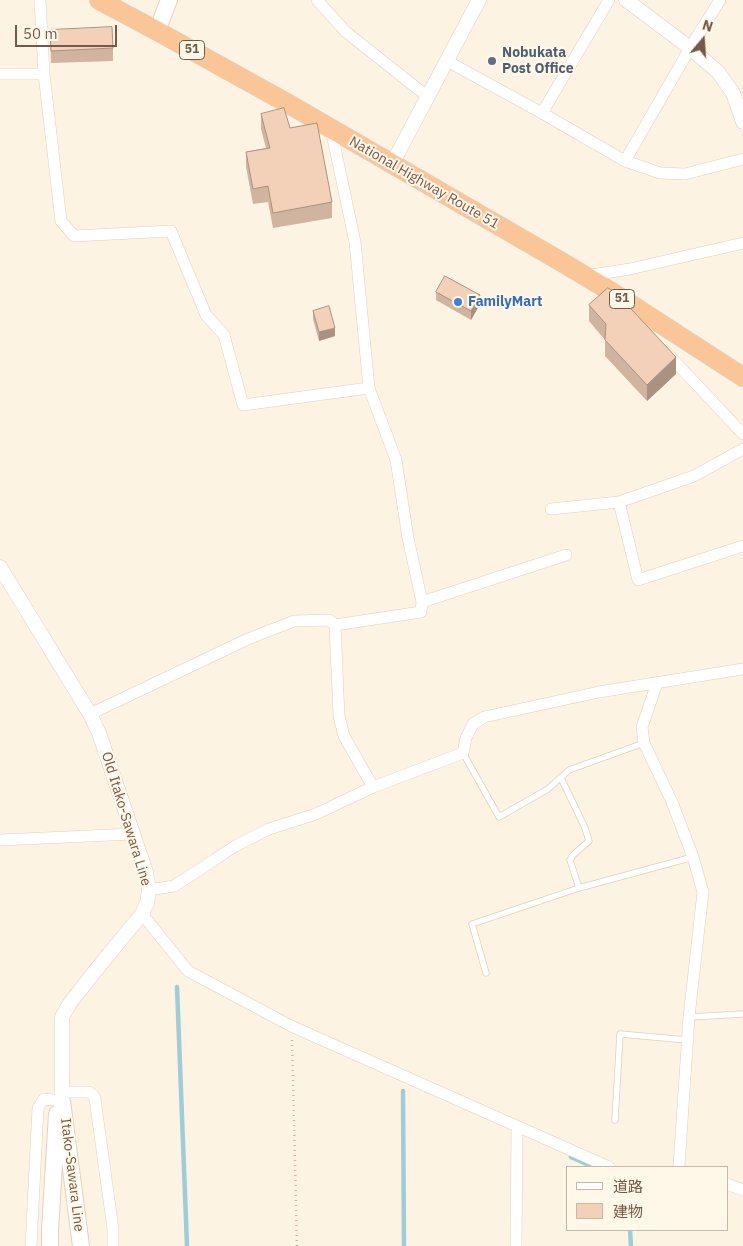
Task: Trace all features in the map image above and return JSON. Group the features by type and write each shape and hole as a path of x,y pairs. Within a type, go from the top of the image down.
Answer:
{"highway":[{"name":"National Highway Route 51","path":"99,0 331,129 585,276 743,377"}],"main road":[{"path":"157,31 169,0"},
{"name":"Itako-Sawara Line","path":"50,1246 57,1113 62,1096"},
{"name":"Itako-Sawara Line","path":"62,1096 81,1246"}],"street":[{"path":"40,0 44,74 61,221 74,236 171,231 206,315 224,335 243,405 369,388"},
{"path":"317,0 346,32 428,97"},
{"path":"392,164 479,0"},
{"path":"542,113 609,0"},
{"path":"626,0 690,48 718,72 732,93 743,122"},
{"path":"625,161 720,0"},
{"path":"447,61 625,161 660,173 685,174 743,159"},
{"path":"0,74 44,74"},
{"path":"331,129 355,242 369,388 396,460 408,538 422,602 421,612 335,625"},
{"path":"585,276 630,269 743,243"},
{"path":"610,291 643,327"},
{"path":"656,341 743,434"},
{"path":"551,509 619,502 694,476 743,448"},
{"path":"619,502 638,580 743,546"},
{"path":"422,602 566,555"},
{"name":"Old Itako-Sawara Line","path":"0,567 90,714 99,733 146,872 149,890 147,903 142,914 70,1003 62,1017 62,1096"},
{"path":"90,714 248,639 294,621 329,620 335,625 339,716 344,736 373,787"},
{"path":"149,890 174,886 235,846 269,829 316,814 373,787 463,753 466,738 474,724 484,717 599,692 743,669"},
{"path":"657,683 642,727 644,743 672,802 693,857 703,892 689,1017 679,1166"},
{"path":"0,840 133,834"},
{"path":"142,914 188,970 291,1026 607,1166"},
{"path":"31,1246 38,1108 44,1099 89,1092 95,1099 113,1229 112,1246"},
{"path":"516,1246 517,1127"},
{"path":"728,1184 743,1190"}],"lane":[{"path":"463,753 499,817 548,789 569,770 644,743"},
{"path":"560,778 585,828 589,841 572,855 570,860 579,888"},
{"path":"486,973 472,924 579,888 693,857"},
{"path":"689,1017 743,1014"},
{"path":"615,1120 620,1034 687,1040"}],"path":[{"path":"291,1026 297,1246"}],"building":[{"path":"112,27 113,48 51,51 50,30"},
{"path":"284,108 290,128 317,123 332,202 273,213 268,186 253,189 246,152 270,148 261,114"},
{"path":"445,276 480,295 471,311 436,292"},
{"path":"608,288 618,294 676,357 647,385 605,340 606,324 589,305"},
{"path":"329,306 335,328 319,332 313,311"}],"waterway":[{"path":"177,987 187,1246"},
{"path":"403,1091 404,1246"},
{"path":"571,1157 591,1166"},
{"path":"630,1231 631,1246"}],"place":[{"name":"Nobukata Post Office","path":"492,61"},
{"name":"FamilyMart","path":"458,302"}]}
